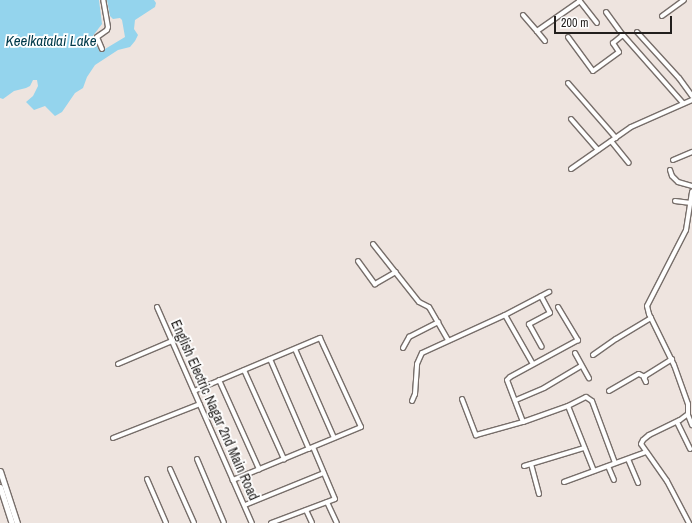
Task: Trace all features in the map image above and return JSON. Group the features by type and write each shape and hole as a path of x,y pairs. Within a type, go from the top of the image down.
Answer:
{"main road":[{"path":"0,471 17,523"},
{"path":"0,487 12,523"}],"street":[{"path":"102,49 97,37 107,30 108,27 103,0"},
{"path":"537,32 580,0 597,23"},
{"path":"662,16 684,0"},
{"path":"606,12 624,36 682,103"},
{"path":"523,15 545,41"},
{"path":"637,32 679,78 692,96"},
{"path":"568,37 593,71 619,52 613,43 624,36"},
{"path":"568,83 616,138"},
{"path":"571,169 637,124 682,103 692,100"},
{"path":"571,119 598,150"},
{"path":"611,141 629,163"},
{"path":"673,160 692,152"},
{"path":"670,170 672,176 678,182 692,186"},
{"path":"692,191 686,230 647,306 651,318 672,360 688,404 692,425"},
{"path":"675,201 691,203"},
{"path":"373,244 419,302 429,307 448,340"},
{"path":"358,261 377,285 396,272"},
{"path":"412,400 419,357 426,350 505,315 548,292"},
{"path":"541,296 550,313 529,324 542,347"},
{"name":"English Electric Nagar 2nd Main Road","path":"157,307 252,523"},
{"path":"524,422 507,380 578,340 558,307"},
{"path":"505,315 533,364"},
{"path":"594,355 616,339 651,318"},
{"path":"403,348 409,337 438,322"},
{"path":"194,391 320,338 361,427 233,480"},
{"path":"118,364 172,341"},
{"path":"295,349 334,438"},
{"path":"575,353 589,378"},
{"path":"270,359 335,499 271,523"},
{"path":"645,377 672,360"},
{"path":"516,400 544,388 582,366"},
{"path":"244,370 284,459"},
{"path":"609,391 639,374 645,377"},
{"path":"645,377 646,382"},
{"path":"219,380 259,469"},
{"path":"462,398 476,435 524,422 568,406 586,397 592,401 615,463"},
{"path":"113,438 200,404"},
{"path":"568,406 594,471"},
{"path":"689,414 643,440 641,444 667,481 689,523"},
{"path":"677,422 690,449"},
{"path":"524,466 584,448"},
{"path":"564,482 646,452"},
{"path":"197,459 224,523"},
{"path":"628,459 638,483"},
{"path":"531,464 540,494"},
{"path":"608,466 614,480"},
{"path":"170,470 194,523"},
{"path":"244,505 324,473"},
{"path":"147,479 166,523"},
{"path":"327,502 337,523"},
{"path":"306,510 312,523"},
{"path":"286,517 288,523"}],"water":[{"name":"Keelkatalai Lake","path":"0,0 99,0 102,24 92,37 100,52 125,37 122,20 120,18 113,19 110,16 107,0 154,0 156,3 155,7 135,20 134,29 138,35 130,47 118,50 95,65 87,77 83,88 75,93 62,112 55,116 45,106 34,110 26,102 33,96 38,86 37,80 33,80 30,86 26,88 14,91 3,99 0,98"}]}
